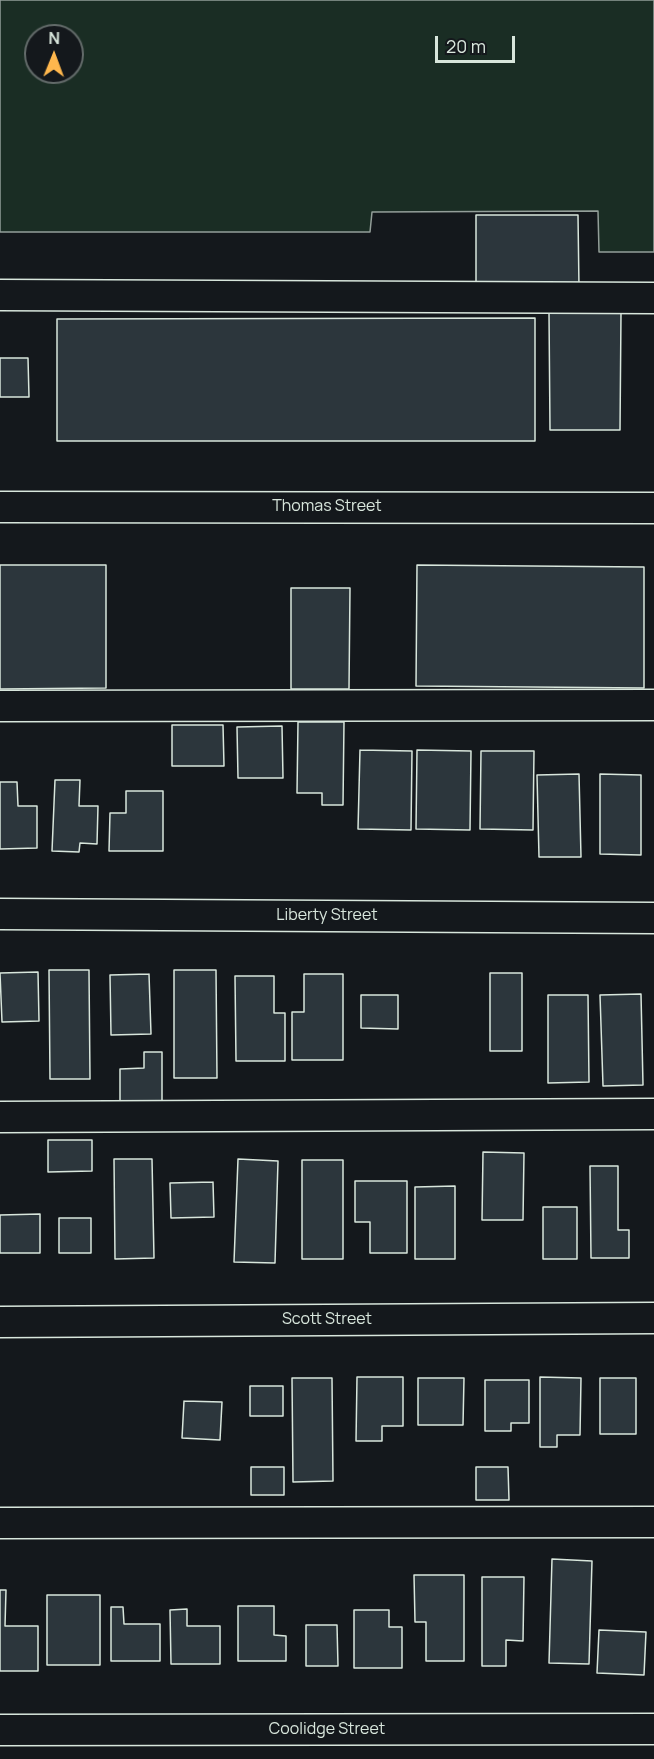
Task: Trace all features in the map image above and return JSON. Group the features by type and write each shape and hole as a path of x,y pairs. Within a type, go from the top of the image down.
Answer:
{"street":[{"path":"0,295 654,298"},
{"name":"Thomas Street","path":"0,507 654,507"},
{"path":"0,706 654,705"},
{"name":"Liberty Street","path":"0,914 654,918"},
{"path":"0,1117 654,1114"},
{"name":"Scott Street","path":"0,1323 654,1318"},
{"path":"0,1523 654,1522"},
{"name":"Coolidge Street","path":"0,1730 654,1729"}],"green space":[{"path":"0,0 654,0 654,252 599,252 598,211 372,212 370,232 0,232"}],"building":[{"path":"476,215 578,215 579,288 476,289"},
{"path":"549,313 621,313 620,430 550,430"},
{"path":"535,318 535,441 57,441 57,319"},
{"path":"0,358 28,358 29,397 0,397"},
{"path":"0,565 106,565 106,688 0,689"},
{"path":"417,565 644,567 644,688 416,686"},
{"path":"291,588 350,588 349,689 291,689"},
{"path":"298,722 344,722 343,805 322,805 322,793 297,793"},
{"path":"172,725 223,725 224,766 172,766"},
{"path":"282,726 283,778 238,778 237,727"},
{"path":"360,750 412,751 411,830 358,829"},
{"path":"417,750 471,751 470,830 416,829"},
{"path":"481,751 534,751 533,830 480,829"},
{"path":"579,774 581,857 539,857 537,775"},
{"path":"600,774 641,775 641,855 600,854"},
{"path":"55,780 80,780 79,806 98,806 97,844 80,843 79,852 52,851"},
{"path":"0,782 17,782 18,806 37,806 37,848 0,849"},
{"path":"126,791 163,791 163,851 109,851 110,813 126,813"},
{"path":"49,970 89,970 90,1079 50,1079"},
{"path":"174,970 216,970 217,1078 174,1078"},
{"path":"38,972 39,1021 2,1022 0,973"},
{"path":"490,973 522,973 522,1051 490,1051"},
{"path":"149,974 151,1034 111,1035 110,975"},
{"path":"304,974 343,974 343,1060 292,1060 292,1012 304,1012"},
{"path":"235,976 274,976 274,1013 285,1013 285,1061 236,1061"},
{"path":"641,994 643,1085 603,1086 600,995"},
{"path":"361,995 398,995 398,1029 361,1028"},
{"path":"548,995 588,995 589,1082 548,1083"},
{"path":"144,1052 162,1052 162,1103 120,1103 120,1069 144,1068"},
{"path":"48,1140 92,1140 92,1171 48,1172"},
{"path":"483,1152 524,1153 523,1220 482,1220"},
{"path":"114,1159 152,1159 154,1258 115,1259"},
{"path":"238,1159 278,1161 275,1263 234,1262"},
{"path":"302,1160 343,1160 343,1259 302,1259"},
{"path":"590,1166 618,1166 618,1230 629,1230 629,1258 591,1258"},
{"path":"355,1181 407,1181 407,1253 370,1253 370,1222 355,1222"},
{"path":"213,1182 214,1217 171,1218 170,1183"},
{"path":"455,1186 455,1259 415,1259 415,1187"},
{"path":"543,1207 577,1207 577,1259 543,1259"},
{"path":"40,1214 40,1253 0,1253 0,1215"},
{"path":"59,1218 91,1218 91,1253 59,1253"},
{"path":"357,1377 403,1377 403,1426 382,1426 382,1441 356,1441"},
{"path":"540,1377 581,1378 580,1435 557,1435 557,1447 540,1447"},
{"path":"292,1378 332,1378 333,1481 293,1482"},
{"path":"418,1378 464,1378 463,1425 418,1425"},
{"path":"600,1378 636,1378 636,1434 600,1434"},
{"path":"485,1380 529,1380 529,1423 511,1423 511,1431 485,1431"},
{"path":"250,1386 283,1386 283,1416 250,1416"},
{"path":"184,1401 222,1402 220,1440 182,1438"},
{"path":"251,1467 284,1467 284,1495 251,1495"},
{"path":"476,1467 508,1467 509,1500 476,1500"},
{"path":"552,1559 592,1561 589,1664 549,1663"},
{"path":"414,1575 464,1575 464,1661 426,1661 426,1622 415,1622"},
{"path":"482,1577 524,1577 523,1641 506,1640 506,1666 482,1666"},
{"path":"0,1590 6,1590 5,1626 38,1626 38,1671 0,1671"},
{"path":"47,1595 100,1595 100,1665 47,1665"},
{"path":"238,1606 274,1606 274,1635 286,1636 286,1661 238,1661"},
{"path":"111,1607 123,1607 124,1624 160,1624 160,1661 111,1661"},
{"path":"187,1609 187,1626 220,1626 220,1664 171,1664 170,1610"},
{"path":"354,1610 389,1610 389,1627 402,1627 402,1668 354,1668"},
{"path":"306,1625 337,1625 338,1666 306,1666"},
{"path":"599,1630 646,1632 644,1675 597,1673"}]}
